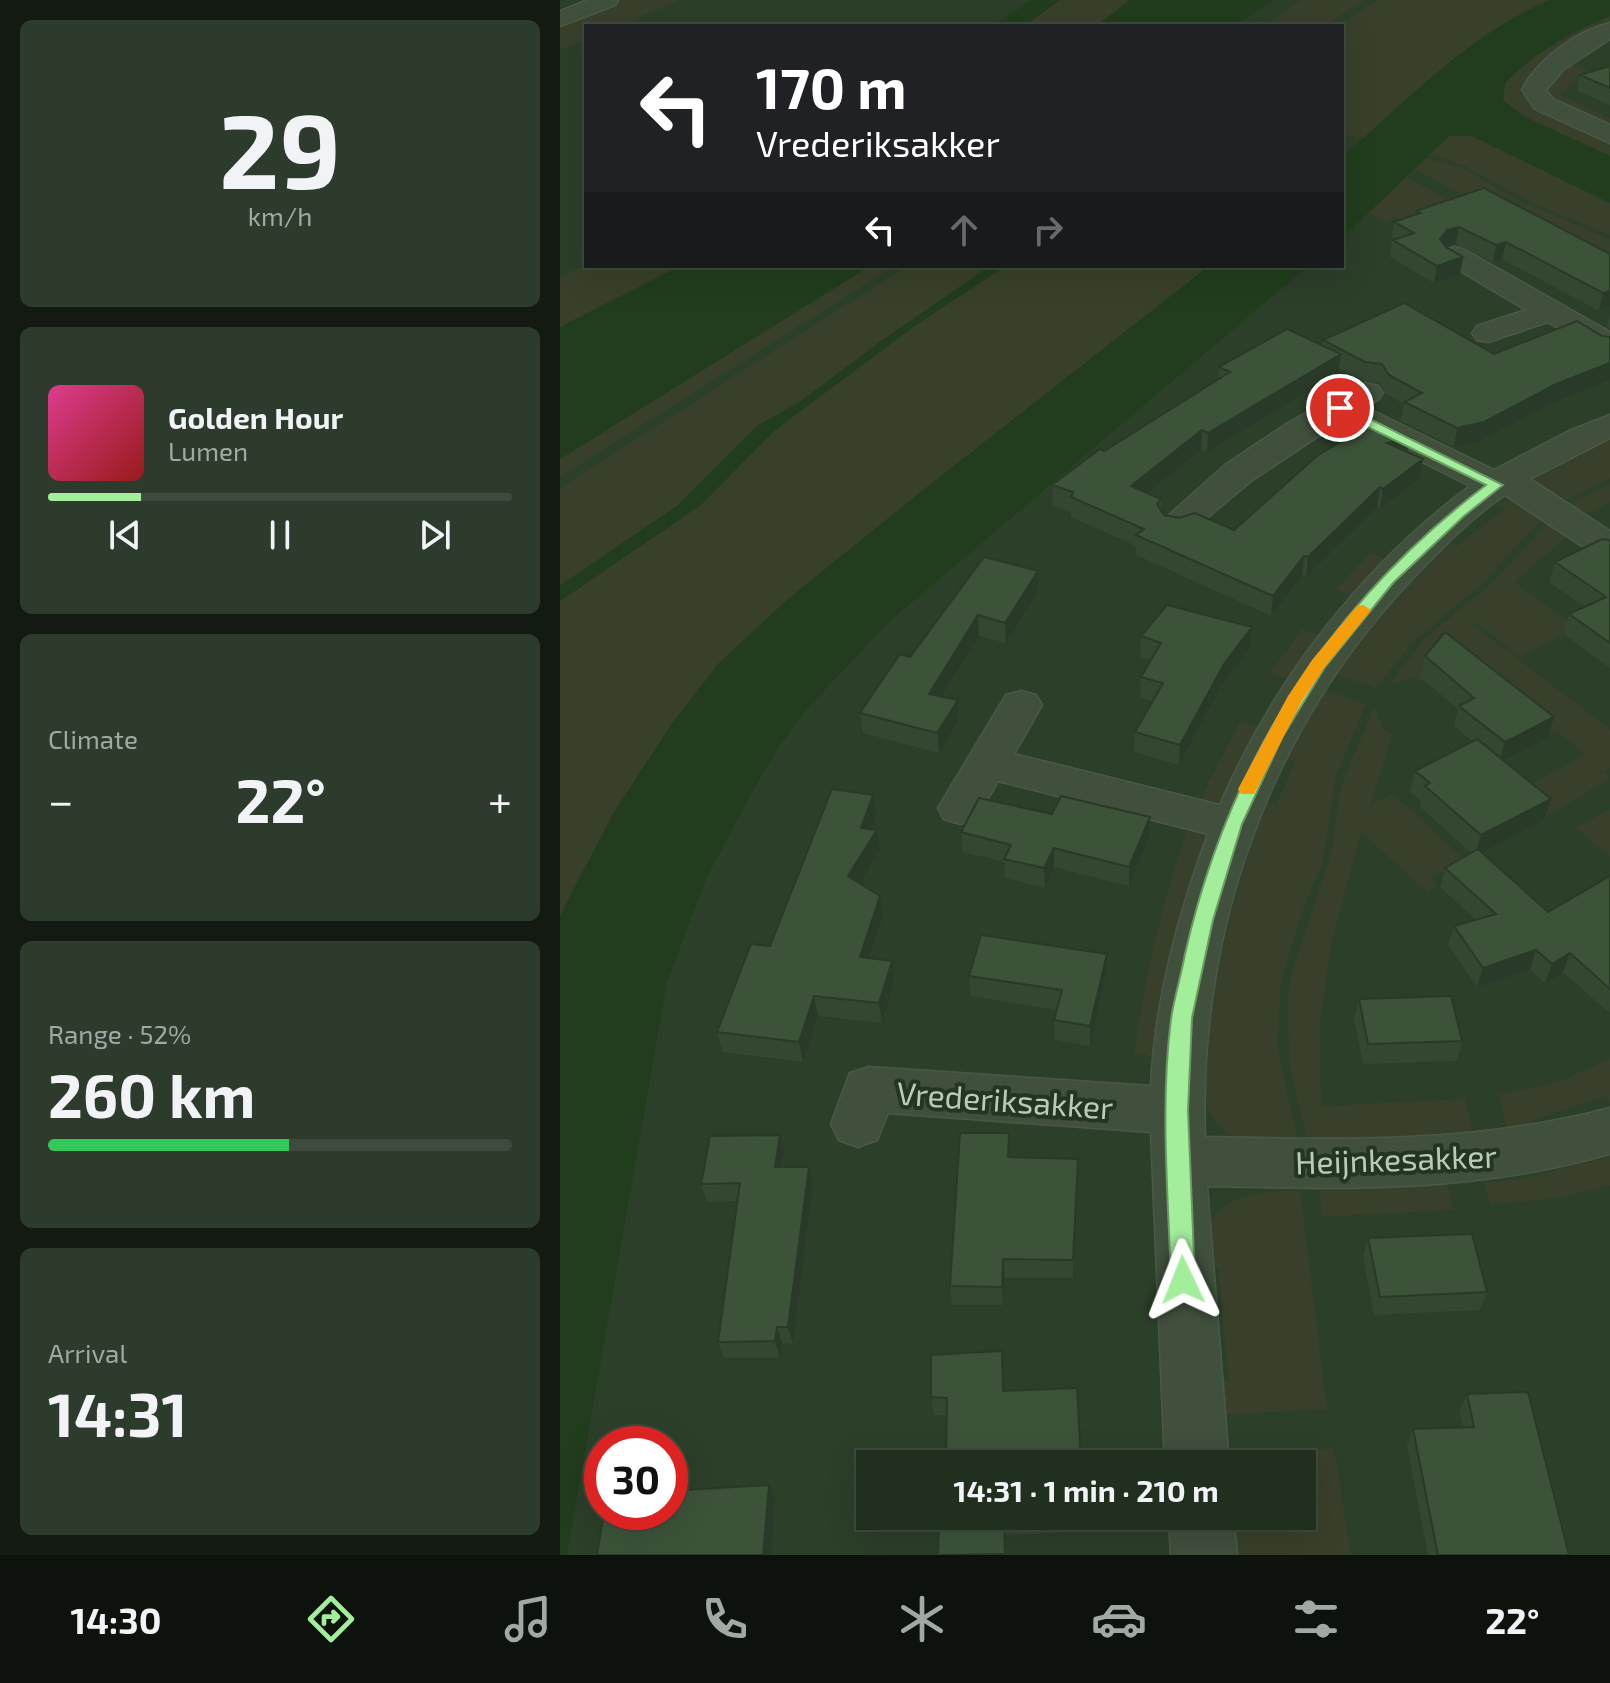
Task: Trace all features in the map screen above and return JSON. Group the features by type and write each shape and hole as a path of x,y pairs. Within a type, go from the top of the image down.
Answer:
{"street":[{"path":"560,19 607,0"},
{"path":"1610,30 1555,65 1539,80 1534,90 1544,104 1610,135"},
{"path":"1455,256 1610,345"},
{"path":"1488,333 1549,312"},
{"path":"1177,524 1238,473 1300,430 1353,401 1501,482 1610,548"},
{"path":"1196,1450 1184,1310 1178,1136 1182,1018 1203,920 1232,824 1274,736 1318,664 1388,580 1459,513 1501,482 1610,425"},
{"path":"960,808 1021,705"},
{"path":"987,763 1232,824"},
{"name":"Vrederiksakker","path":"863,1107 1178,1136"},
{"name":"Heijnkesakker","path":"1178,1136 1337,1164 1476,1158 1525,1152 1610,1131"},
{"path":"1202,1530 1204,1555"}],"shaded area":[{"path":"623,0 680,0 623,24 584,24 584,41 560,50 560,26"},
{"path":"1032,0 1060,0 1027,24 995,24"},
{"path":"1060,0 1130,0 1099,24 1027,24"},
{"path":"1130,0 1273,0 1237,24 1099,24"},
{"path":"1301,0 1364,0 1328,24 1267,24"},
{"path":"1378,0 1550,0 1498,27 1475,44 1364,138 1344,134 1344,24 1340,24"},
{"path":"1550,0 1610,0 1610,16 1567,36 1528,62 1505,83 1503,100 1523,116 1610,156 1610,203 1472,136 1449,136 1344,236 1344,156 1440,70 1520,14"},
{"path":"1610,16 1610,23 1544,63 1521,86 1520,93 1537,108 1610,142 1610,156 1523,116 1503,100 1505,83 1529,62 1568,37"},
{"path":"1570,63 1586,69 1561,95 1610,119 1610,129 1551,102 1544,88"},
{"path":"1449,135 1472,136 1610,203 1610,235 1532,203 1463,165 1429,154"},
{"path":"1425,158 1460,167 1520,201 1610,239 1610,272 1414,169"},
{"path":"1406,177 1460,205 1410,225 1395,218 1385,222 1369,213"},
{"path":"584,266 676,268 560,327 560,277"},
{"path":"676,268 867,268 560,459 560,327"},
{"path":"867,268 891,268 560,477 560,459"},
{"path":"904,268 987,268 801,401 757,426 677,506 560,585 560,488"},
{"path":"987,268 1003,268 919,323 775,430 701,505 560,601 560,586 677,506 757,426 801,401"},
{"path":"1003,268 1206,268 787,600 719,663 671,725 574,885 560,916 560,601 698,500 776,430 917,324"},
{"path":"1206,268 1306,268 891,620 812,703 779,746 747,801 707,877 667,982 590,1426 584,1426 584,1458 567,1555 560,1555 560,916 614,812 671,725 719,663 787,600"},
{"path":"1610,438 1610,479 1558,503 1533,484 1534,480"},
{"path":"1610,484 1610,502 1580,517 1564,507"},
{"path":"1513,499 1544,516 1483,583 1413,642 1376,688 1333,673 1408,580 1449,543 1457,546 1505,509 1498,504"},
{"path":"1550,520 1570,534 1514,582 1577,628 1520,657 1476,622 1473,625 1610,729 1610,767 1604,771 1610,779 1547,816 1518,792 1585,754 1556,731 1548,735 1455,705 1425,682 1414,678 1389,685 1425,638 1493,582"},
{"path":"1370,553 1388,560 1353,596 1336,589"},
{"path":"1302,629 1320,636 1289,680 1270,673"},
{"path":"1323,689 1366,704 1336,776 1322,863 1300,917 1281,983 1277,1045 1299,1147 1254,1142 1223,1129 1215,1121 1206,1097 1205,1060 1219,966 1256,830 1265,802 1276,805 1295,762 1285,759"},
{"path":"1374,707 1384,730 1393,734 1370,805 1393,794 1465,860 1431,878 1438,886 1428,892 1361,832 1331,944 1320,1023 1321,1106 1465,1099 1475,1141 1309,1147 1290,1067 1287,1005 1291,975 1331,855 1341,786"},
{"path":"1240,722 1260,727 1220,813 1196,807"},
{"path":"1610,809 1610,856 1575,828"},
{"path":"1187,830 1211,837 1160,1058 1134,1053 1155,940"},
{"path":"1610,1059 1610,1102 1605,1096 1531,1121 1536,1131 1508,1137 1499,1095 1558,1082"},
{"path":"1610,1157 1610,1185 1564,1197 1490,1205 1484,1183 1521,1179"},
{"path":"1447,1184 1454,1210 1322,1217 1319,1189"},
{"path":"1300,1190 1327,1409 1218,1415 1214,1383 1229,1382 1218,1267 1202,1265 1204,1242 1210,1225 1219,1212 1244,1197"},
{"path":"1334,1448 1351,1555 1233,1555 1230,1530 1316,1530 1316,1450 1306,1450"}],"building":[{"path":"1610,66 1610,88 1580,75"},
{"path":"1484,188 1610,254 1610,291 1603,293 1506,242 1496,245 1459,227 1447,230 1440,239 1446,247 1463,257 1437,266 1393,240 1414,233 1394,222 1420,213 1416,211"},
{"path":"1404,303 1494,354 1577,321 1602,336 1610,337 1610,363 1556,384 1484,422 1457,428 1404,402 1422,393 1389,375 1382,364 1365,362 1323,340"},
{"path":"1287,329 1341,354 1208,433 1202,430 1131,486 1161,499 1157,504 1164,515 1179,518 1195,513 1234,530 1317,456 1374,421 1410,438 1387,443 1423,459 1383,489 1380,487 1308,557 1304,556 1273,596 1136,535 1144,529 1071,497 1073,492 1052,485 1100,449 1104,451 1230,372 1219,367"},
{"path":"1602,539 1610,540 1610,643 1569,614 1606,597 1555,562"},
{"path":"984,557 1038,571 1005,623 978,615 929,694 958,700 937,733 860,713 900,654 910,657"},
{"path":"1167,605 1252,627 1224,664 1180,745 1135,732 1163,683 1141,677 1161,643 1141,636"},
{"path":"1445,632 1554,717 1505,742 1459,706 1474,698 1425,656"},
{"path":"1477,739 1551,799 1481,835 1425,786 1430,783 1415,771"},
{"path":"832,789 873,795 861,828 877,830 848,876 880,896 860,957 892,961 879,1003 814,996 799,1042 717,1032 751,944 770,946"},
{"path":"1061,796 1150,817 1129,867 1054,848 1044,868 1004,859 1011,845 961,832 979,798 1052,814"},
{"path":"1478,849 1548,912 1610,876 1610,989 1570,953 1552,964 1536,950 1483,968 1454,926 1496,914 1445,868"},
{"path":"981,935 1107,954 1090,1026 1054,1020 1062,990 969,976"},
{"path":"1451,996 1462,1041 1368,1044 1359,999"},
{"path":"960,1133 1009,1133 1008,1157 1078,1159 1073,1260 1003,1259 1002,1287 950,1286"},
{"path":"780,1135 775,1167 809,1167 788,1327 777,1327 775,1341 718,1342 740,1183 701,1184 710,1136"},
{"path":"1472,1234 1487,1292 1380,1297 1368,1238"},
{"path":"1002,1351 1003,1391 1077,1388 1080,1450 946,1450 947,1398 931,1397 931,1355"},
{"path":"1528,1392 1569,1555 1438,1555 1413,1429 1474,1427 1467,1394"},
{"path":"769,1485 763,1555 597,1555 601,1530 688,1530 688,1490"},
{"path":"939,1530 1004,1530 1005,1554 938,1555"}],"slow traffic":[{"path":"1247,789 1294,700 1318,664 1363,610"}],"route":[{"path":"1183,1280 1177,1111 1182,1018 1203,920 1232,824 1274,736 1318,664 1388,580 1459,513 1496,485 1340,408"}]}
